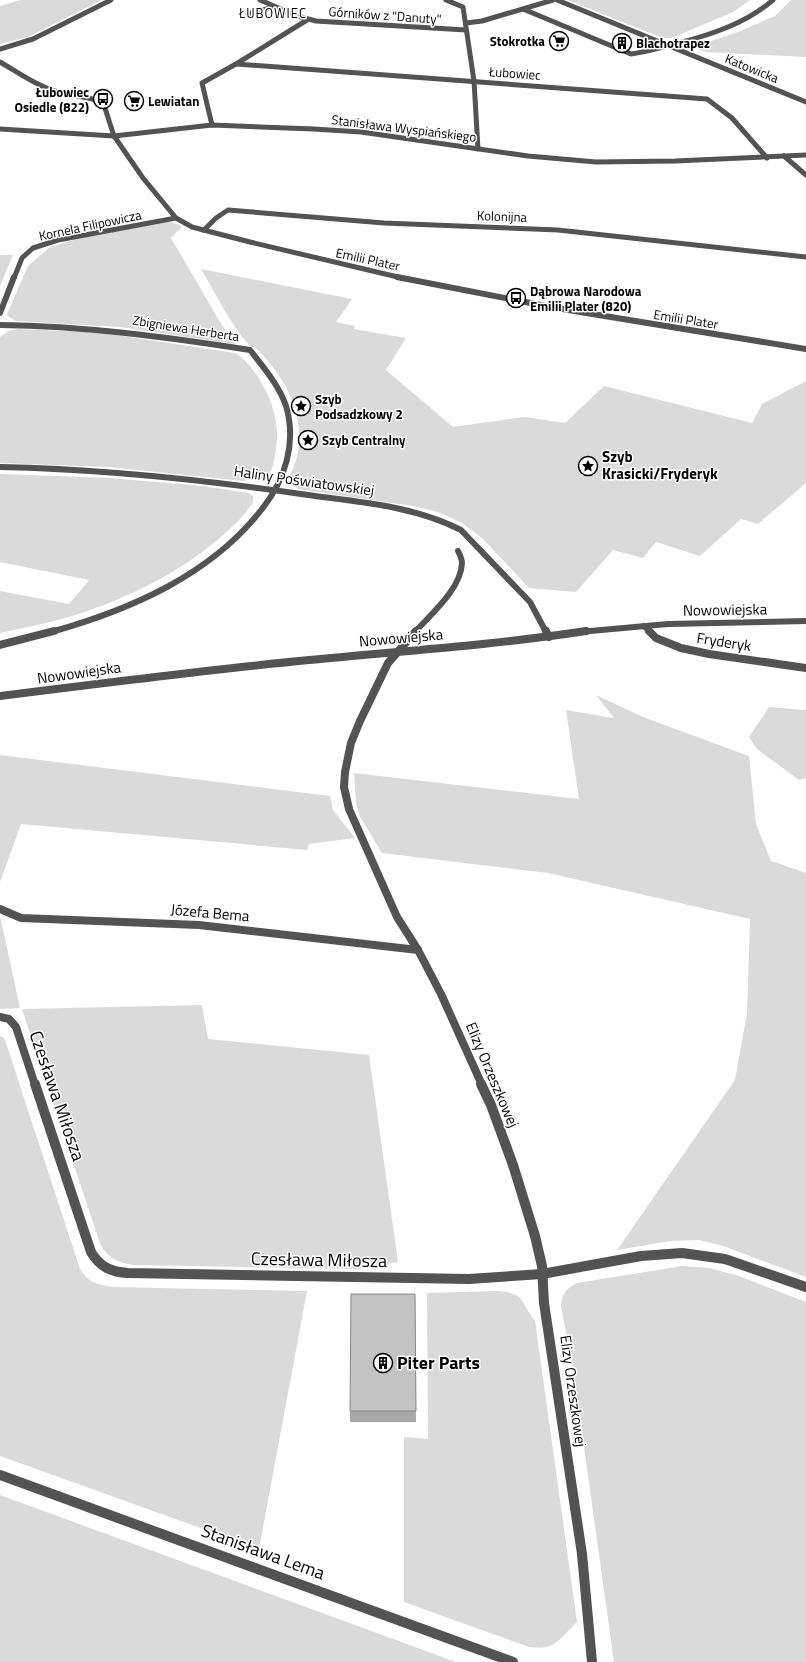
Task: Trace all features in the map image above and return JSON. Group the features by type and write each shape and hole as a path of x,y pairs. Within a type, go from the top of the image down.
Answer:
{"street":[{"path":"0,48 33,39 112,0"},
{"name":"Górników z \"Danuty\"","path":"260,0 307,20 326,23 466,30"},
{"path":"446,0 463,7 474,81 478,149"},
{"path":"466,23 482,21 553,0"},
{"name":"Katowicka","path":"557,0 806,102"},
{"path":"523,9 631,54 667,46 743,21 760,12 773,0"},
{"path":"248,14 274,7"},
{"path":"212,125 202,83 236,64 307,20"},
{"name":"Emilii Plater","path":"0,62 50,90 64,94 89,97 103,102 114,136 143,178 176,218 192,227 307,257 564,310 806,349"},
{"name":"Łubowiec","path":"236,64 707,98 737,122 767,158"},
{"name":"Stanisława Wyspiańskiego","path":"0,129 114,136 212,125 361,132 478,149 596,162 767,158 806,155"},
{"path":"784,156 806,175"},
{"name":"Kolonijna","path":"204,230 216,218 228,210 384,223 558,230 806,258"},
{"name":"Kornela Filipowicza","path":"0,313 22,258 33,248 58,240 176,218"},
{"name":"Zbigniewa Herberta","path":"0,325 68,326 120,330 250,350 278,388 288,415 291,435 288,457 276,490 263,509 239,535 206,562 174,582 135,602 97,617 48,633 0,644"},
{"name":"Haliny Poświatowskiej","path":"0,467 142,474 276,490 399,508 447,523 461,530 530,602 549,637"},
{"name":"Elizy Orzeszkowej","path":"458,552 462,561 461,569 454,588 388,663 354,732 345,772 344,787 349,809 394,910 418,950 441,994 491,1105 513,1165 535,1236 542,1266 545,1310 583,1561 592,1662"},
{"name":"Nowowiejska","path":"0,696 207,670 362,654 396,653 549,637 588,631 644,626 806,621"},
{"name":"Fryderyk","path":"644,626 656,638 681,648 709,654 806,668"},
{"name":"Józefa Bema","path":"0,909 21,918 199,925 418,950"},
{"name":"Czesława Miłosza","path":"0,1017 9,1019 16,1027 91,1252 96,1261 103,1268 116,1272 136,1273 445,1279 542,1274 641,1256 682,1253 725,1259 806,1287"},
{"name":"Stanisława Lema","path":"0,1475 514,1662"}],"shaded area":[{"path":"21,0 102,0 28,37 0,44 0,6"},
{"path":"568,0 750,0 733,12 672,38 662,38"},
{"path":"791,0 806,0 806,57 705,52 693,47 738,32 775,16"},
{"path":"169,222 178,224 182,227 171,238 220,322 235,344 120,327 16,321 7,314 28,266 50,247 84,237"},
{"path":"0,255 13,255 0,286"},
{"path":"201,269 352,299 336,322 355,326 354,329 406,338 386,370 453,427 525,417 565,423 604,386 752,423 762,404 806,381 806,483 758,524 741,519 700,556 656,542 643,558 613,550 576,592 529,588 483,539 462,523 438,512 413,506 298,489 292,485 290,479 298,454 299,434 298,420 291,398 284,383 269,362 257,349 249,345 235,327"},
{"path":"18,329 90,332 235,353 249,365 256,374 262,383 274,410 277,440 272,469 264,478 243,481 108,467 0,463 0,337 8,331"},
{"path":"0,474 110,478 203,486 248,493 253,496 253,502 239,521 220,538 203,552 166,576 126,596 85,612 54,621 0,633 0,591 69,604 89,580 0,562"},
{"path":"596,695 643,717 749,756 756,824 771,861 806,873 806,1277 723,1246 699,1240 670,1241 617,1250 735,1080 747,1013 750,919 548,873 382,853 359,815 356,802 354,773 579,799 566,710 614,718"},
{"path":"769,707 806,710 806,778 799,780 757,749 749,737"},
{"path":"0,755 330,796 333,810 355,838 309,844 307,850 21,824 0,882"},
{"path":"0,916 20,1008 0,1009"},
{"path":"202,1005 208,1039 369,1055 398,1262 359,1269 134,1265 115,1260 104,1250 101,1246 22,1009"},
{"path":"0,1036 4,1038 7,1046 80,1269 90,1280 97,1284 112,1287 307,1291 259,1549 0,1456"},
{"path":"682,1266 709,1268 739,1276 806,1302 806,1662 614,1662 572,1361 561,1302 565,1292 577,1283"},
{"path":"496,1291 512,1293 521,1299 535,1321 577,1622 556,1642 545,1647 538,1648 529,1647 404,1602 404,1437 428,1439 427,1293"},
{"path":"0,1495 456,1662 0,1662"}],"building":[{"name":"Piter Parts","path":"351,1294 415,1294 416,1411 350,1411"}],"place":[{"name":"Stokrotka","path":"559,41"},
{"name":"Blachotrapez","path":"622,43"},
{"name":"Łubowiec Osiedle (822)","path":"103,99"},
{"name":"Lewiatan","path":"134,101"},
{"name":"Dąbrowa Narodowa Emilii Plater (820)","path":"516,298"},
{"name":"Szyb Podsadzkowy 2","path":"301,406"},
{"name":"Szyb Centralny","path":"308,440"},
{"name":"Szyb Krasicki/Fryderyk","path":"588,466"},
{"name":"Piter Parts","path":"383,1363"}],"district":[{"name":"ŁUBOWIEC","path":"273,13"}]}
